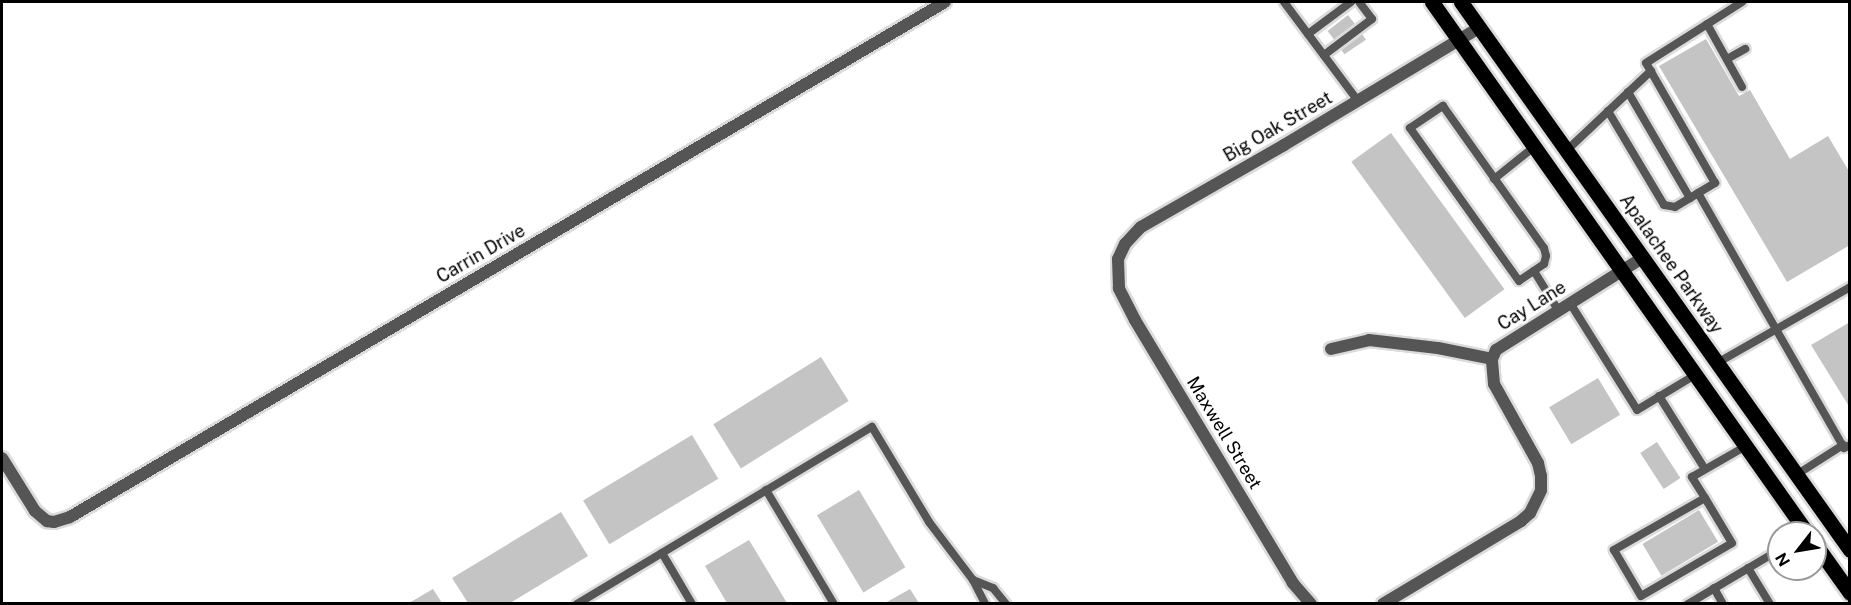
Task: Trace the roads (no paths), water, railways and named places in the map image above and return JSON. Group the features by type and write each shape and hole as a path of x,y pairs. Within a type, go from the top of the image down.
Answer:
{"main road":[{"path":"1432,2 1798,521"},
{"name":"Apalachee Parkway","path":"1461,2 1850,550"},
{"path":"1827,561 1850,593"}],"street":[{"name":"Carrin Drive","path":"2,458 35,511 47,521 54,522 70,517 945,2"},
{"name":"Big Oak Street","path":"1116,274 1118,260 1125,244 1142,227 1479,28"},
{"name":"Cay Lane","path":"1492,359 1496,350 1642,258"},
{"name":"Maxwell Street","path":"1116,274 1119,288 1135,320 1293,583 1311,603"},
{"path":"1331,349 1369,340 1438,348 1492,359 1494,384 1538,463 1541,490 1537,502 1521,521 1383,603"}],"lane":[{"path":"1284,2 1358,101"},
{"path":"1308,34 1351,2"},
{"path":"1324,55 1372,19 1359,2"},
{"path":"1608,111 1664,205 1675,207 1715,183 1646,63 1742,2"},
{"path":"1707,24 1742,87"},
{"path":"1726,59 1745,49"},
{"path":"1566,151 1651,71"},
{"path":"1628,92 1690,198"},
{"path":"1443,106 1494,179 1544,248 1546,256 1544,264 1520,280 1410,128 1443,106"},
{"path":"1494,179 1534,147"},
{"path":"1698,193 1846,445 1796,475"},
{"path":"1534,271 1558,310"},
{"path":"1717,363 1850,287"},
{"path":"1570,303 1637,410 1695,375"},
{"path":"1659,396 1705,469"},
{"path":"577,603 872,427 929,522 973,580 985,603"},
{"path":"1705,498 1614,550 1641,596 1732,543 1705,498 1692,477 1746,447"},
{"path":"766,490 834,603"},
{"path":"662,553 692,603"},
{"path":"1688,603 1767,556"},
{"path":"1748,568 1770,603"},
{"path":"973,580 993,588 1006,603"},
{"path":"1714,588 1723,603"}]}
